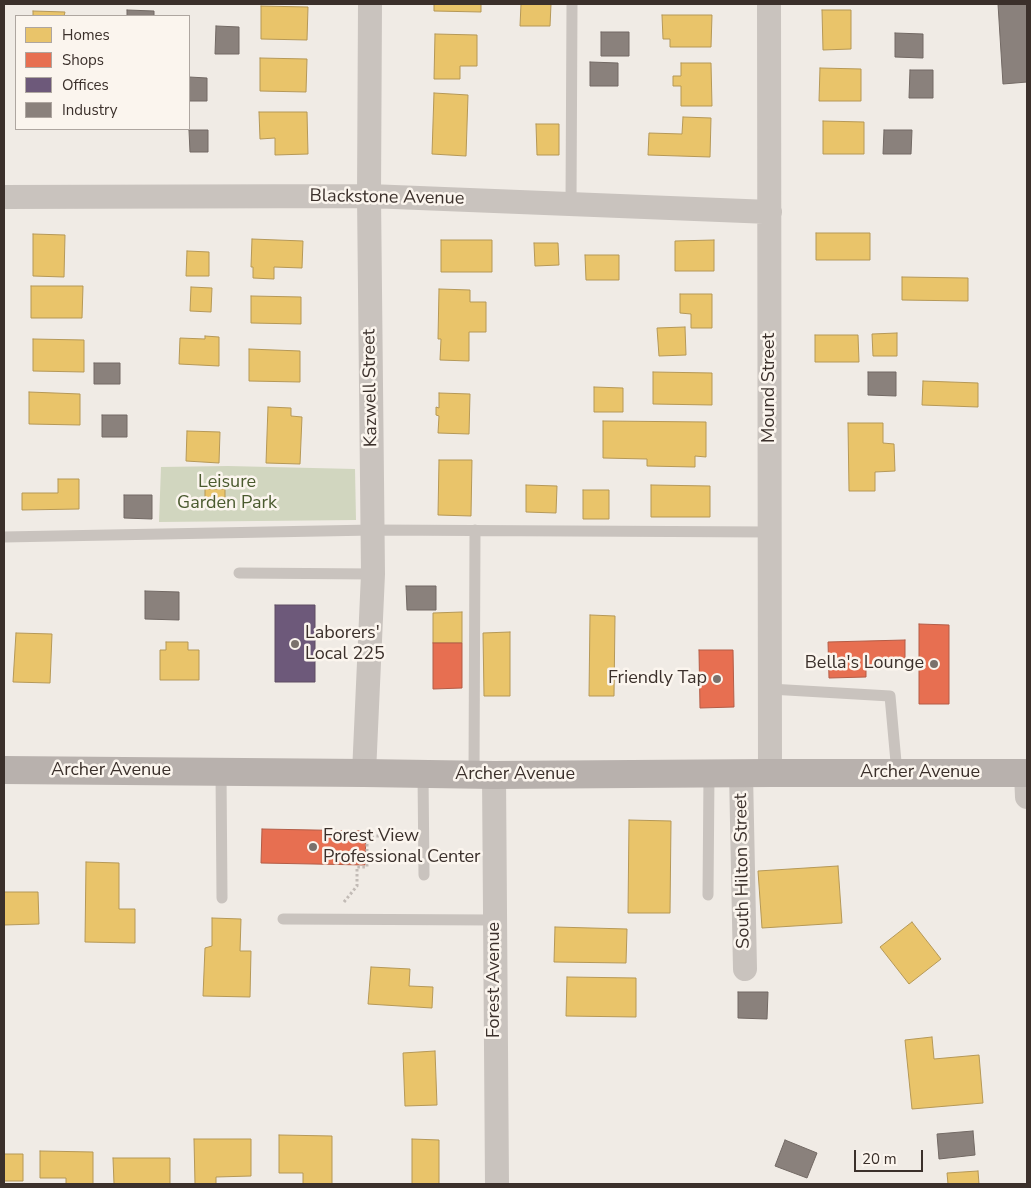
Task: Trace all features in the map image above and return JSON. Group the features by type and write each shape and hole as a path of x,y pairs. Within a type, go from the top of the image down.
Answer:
{"main road":[{"name":"Archer Avenue","path":"4,770 484,775 897,774 1027,781"}],"street":[{"name":"Kazwell Street","path":"364,773 373,574 369,196 370,4"},
{"name":"Mound Street","path":"769,4 770,773"},
{"name":"Blackstone Avenue","path":"4,197 369,196 770,212"},
{"name":"South Hilton Street","path":"741,773 745,969"},
{"name":"Forest Avenue","path":"484,775 495,920 497,1184"}],"lane":[{"path":"571,203 572,4"},
{"path":"4,538 373,530 770,532"},
{"path":"475,530 484,775"},
{"path":"239,573 373,574"},
{"path":"770,689 890,696 897,774"},
{"path":"221,772 222,898"},
{"path":"423,774 424,875"},
{"path":"708,895 709,774"},
{"path":"283,919 495,920"}],"path":[{"path":"357,882 357,867 366,868 367,836 424,836"}],"green space":[{"name":"Leisure Garden Park","path":"228,466 355,469 356,520 159,522 161,467"}],"building: Homes":[{"path":"434,4 481,4 481,12 434,11"},
{"path":"521,4 551,4 550,26 520,26"},
{"path":"261,6 308,7 307,40 261,39"},
{"path":"822,10 851,10 851,49 823,50"},
{"path":"33,11 65,12 64,15 33,15"},
{"path":"662,15 712,15 711,47 670,47 670,39 663,39"},
{"path":"435,34 477,35 477,66 460,66 460,79 434,79"},
{"path":"260,58 307,59 306,92 260,91"},
{"path":"681,63 711,63 712,106 681,106 681,86 673,86 673,76 681,76"},
{"path":"820,68 861,69 861,101 819,101"},
{"path":"434,93 468,95 466,156 432,154"},
{"path":"259,112 307,112 308,154 275,155 275,138 260,139"},
{"path":"683,117 711,118 710,157 648,155 649,133 682,134"},
{"path":"823,121 864,122 864,154 823,154"},
{"path":"536,124 559,124 559,155 537,155"},
{"path":"816,233 870,233 870,260 816,260"},
{"path":"33,234 65,235 64,277 33,276"},
{"path":"252,239 303,241 302,268 274,267 274,279 253,278 253,267 251,267"},
{"path":"441,240 492,240 492,272 441,272"},
{"path":"714,240 714,271 675,271 675,241"},
{"path":"534,243 558,243 559,265 535,266"},
{"path":"187,251 209,252 209,276 186,276"},
{"path":"585,255 619,255 619,280 586,280"},
{"path":"902,277 968,278 968,301 902,300"},
{"path":"31,286 83,286 82,318 31,318"},
{"path":"191,287 212,288 211,312 190,311"},
{"path":"439,289 470,290 470,302 486,302 486,332 469,332 469,361 440,360 441,339 438,339"},
{"path":"680,294 712,294 712,328 691,328 691,314 680,313"},
{"path":"251,296 301,297 301,324 251,323"},
{"path":"685,327 686,355 659,356 657,328"},
{"path":"897,333 897,356 873,356 872,334"},
{"path":"815,335 858,335 859,362 815,362"},
{"path":"205,336 219,337 219,366 179,364 180,338 205,339"},
{"path":"33,339 84,340 84,372 33,371"},
{"path":"249,349 300,351 300,382 249,381"},
{"path":"653,372 712,373 712,405 653,404"},
{"path":"923,381 978,383 978,407 922,405"},
{"path":"594,387 623,388 623,412 594,412"},
{"path":"29,392 80,394 80,425 29,424"},
{"path":"439,393 470,394 469,434 438,433 439,416 436,415 436,407 439,408"},
{"path":"268,407 291,408 291,416 302,417 300,464 266,463"},
{"path":"603,421 706,422 706,457 695,456 695,467 647,466 647,459 603,458"},
{"path":"848,423 883,423 883,443 894,444 895,471 875,472 875,491 849,491"},
{"path":"187,431 220,432 219,463 186,461"},
{"path":"439,460 472,460 471,516 438,515"},
{"path":"58,479 79,479 79,509 22,510 22,493 58,493"},
{"path":"526,485 557,486 556,513 526,512"},
{"path":"651,485 710,486 710,517 651,517"},
{"path":"205,489 225,489 225,504 205,505"},
{"path":"583,490 609,490 609,519 583,519"},
{"path":"462,612 462,643 433,643 433,613"},
{"path":"590,615 615,616 614,696 589,696"},
{"path":"510,632 510,696 484,696 483,633"},
{"path":"16,633 52,634 50,683 13,682"},
{"path":"166,642 188,642 188,650 199,650 199,680 160,680 160,650 166,650"},
{"path":"629,820 671,821 670,913 628,913"},
{"path":"86,862 119,863 119,909 135,909 135,943 85,942"},
{"path":"838,866 842,923 762,928 758,871"},
{"path":"4,892 38,892 39,924 4,925"},
{"path":"212,918 241,919 240,951 251,951 250,997 203,996 205,948 212,946"},
{"path":"912,922 941,959 909,984 880,947"},
{"path":"555,927 627,929 626,963 554,962"},
{"path":"371,967 410,969 409,986 433,987 432,1008 368,1004"},
{"path":"567,977 636,978 636,1017 566,1016"},
{"path":"932,1037 934,1059 979,1055 983,1103 912,1109 905,1040"},
{"path":"435,1051 437,1105 405,1106 403,1053"},
{"path":"279,1135 332,1136 332,1184 303,1184 303,1173 279,1173"},
{"path":"194,1139 251,1139 251,1176 216,1177 216,1184 195,1184"},
{"path":"412,1139 439,1140 439,1184 412,1184"},
{"path":"40,1151 93,1152 93,1184 66,1184 66,1178 40,1178"},
{"path":"4,1154 23,1154 23,1181 4,1181"},
{"path":"113,1158 170,1158 170,1184 114,1184"},
{"path":"978,1171 979,1184 948,1184 947,1173"}],"building: Shops":[{"name":"Bella's Lounge","path":"919,624 949,625 949,704 919,704"},
{"path":"905,640 905,664 866,665 866,677 829,678 828,642"},
{"path":"433,643 462,643 462,688 433,689"},
{"name":"Friendly Tap","path":"699,650 733,650 734,707 700,708"},
{"name":"Forest View Professional Center","path":"262,829 366,831 365,865 261,863"}],"building: Offices":[{"name":"Laborers' Local 225","path":"275,605 315,605 315,682 275,682"}],"building: Industry":[{"path":"998,4 1027,4 1027,82 1003,84"},
{"path":"127,10 154,11 154,15 127,15"},
{"path":"216,26 239,27 239,54 215,54"},
{"path":"601,32 629,32 629,56 601,56"},
{"path":"895,33 923,34 923,58 895,57"},
{"path":"590,62 618,63 618,86 590,86"},
{"path":"910,70 933,70 933,98 909,98"},
{"path":"190,77 207,78 207,101 190,101"},
{"path":"189,130 208,130 208,152 190,152"},
{"path":"884,130 912,130 911,154 883,154"},
{"path":"94,363 120,363 120,384 94,384"},
{"path":"868,372 896,372 896,396 868,395"},
{"path":"102,415 127,415 127,437 102,437"},
{"path":"124,495 152,495 152,519 124,518"},
{"path":"406,586 436,586 436,610 407,610"},
{"path":"145,591 179,592 179,620 145,619"},
{"path":"738,992 768,992 767,1019 738,1018"},
{"path":"973,1131 975,1155 939,1159 937,1134"},
{"path":"785,1140 817,1153 807,1178 775,1166"}],"place":[{"name":"Laborers' Local 225","path":"295,644"},
{"name":"Bella's Lounge","path":"934,664"},
{"name":"Friendly Tap","path":"717,679"},
{"name":"Forest View Professional Center","path":"313,847"}]}
